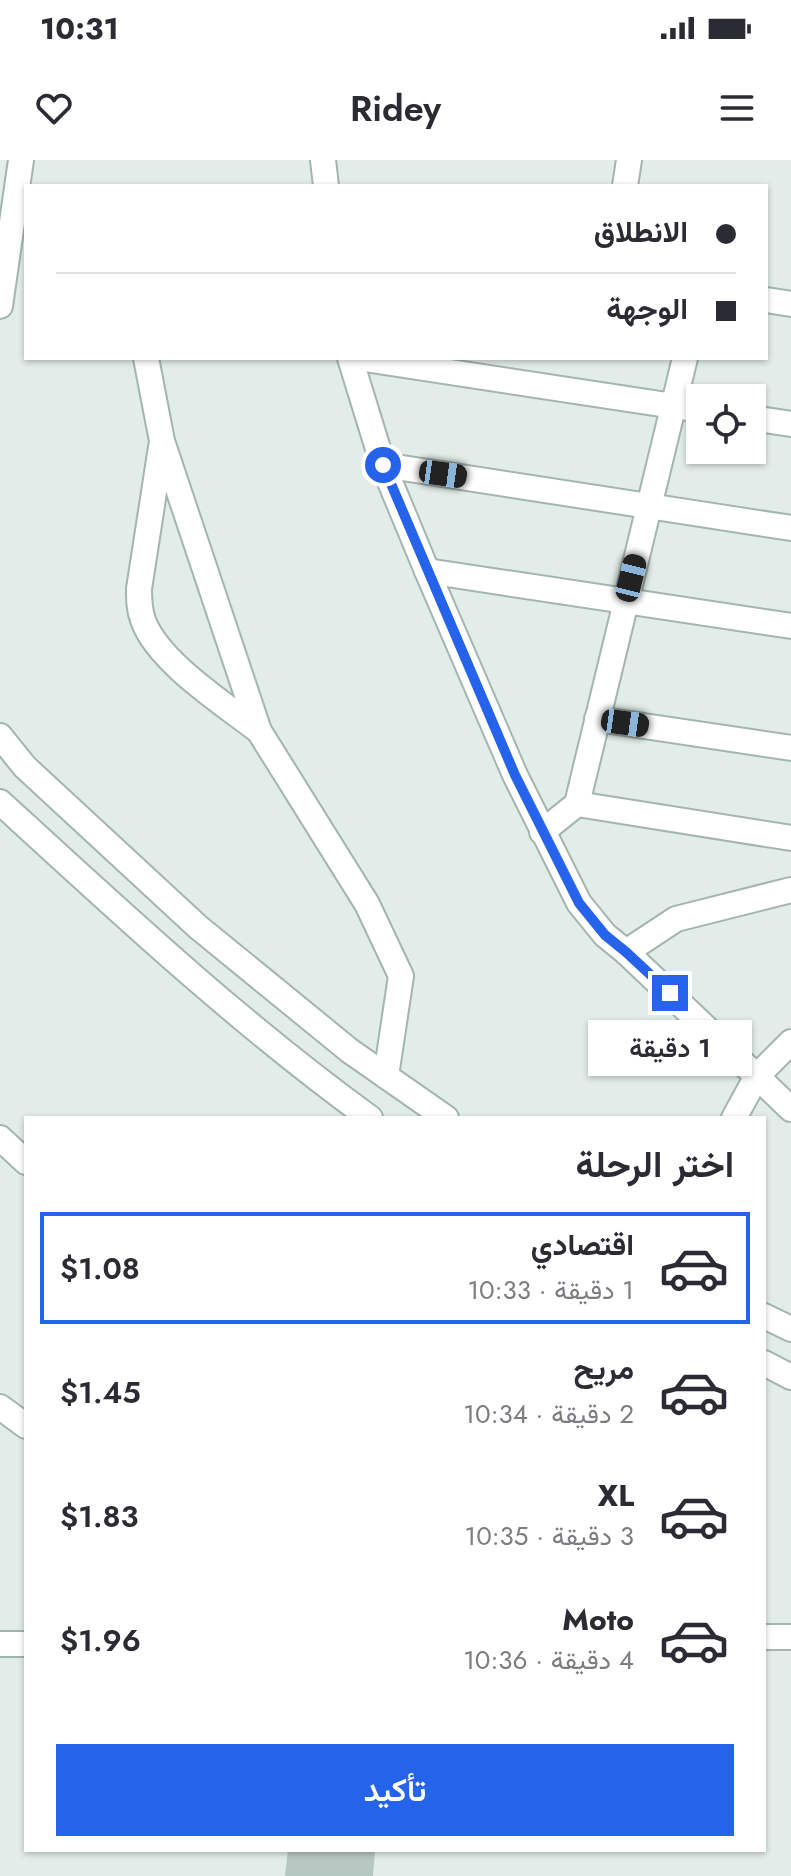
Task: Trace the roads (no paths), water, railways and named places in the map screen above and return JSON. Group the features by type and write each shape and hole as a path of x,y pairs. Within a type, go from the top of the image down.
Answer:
{"street":[{"path":"0,306 21,160"},
{"path":"323,160 326,184"},
{"path":"625,184 629,160"},
{"path":"768,300 791,304"},
{"path":"146,360 162,441 259,731 367,904 401,976 386,1076"},
{"path":"351,360 383,465 427,571 515,775 579,903 605,935 791,1109"},
{"path":"371,360 686,408"},
{"path":"542,832 577,804 684,360"},
{"path":"766,420 791,424"},
{"path":"162,441 139,589 144,623 156,644 183,671 259,731"},
{"path":"383,465 791,528"},
{"path":"427,571 791,626"},
{"path":"597,719 791,748"},
{"path":"0,736 25,767 198,927 350,1051 443,1116"},
{"path":"25,767 0,800 170,957 319,1081 367,1116"},
{"path":"577,804 791,838"},
{"path":"626,952 676,919 791,890"},
{"path":"735,1116 757,1076 791,1042"},
{"path":"0,1138 24,1160"},
{"path":"766,1317 791,1329"},
{"path":"766,1364 791,1377"},
{"path":"0,1407 24,1425"},
{"path":"766,1637 791,1637"},
{"path":"0,1644 24,1644"}]}
